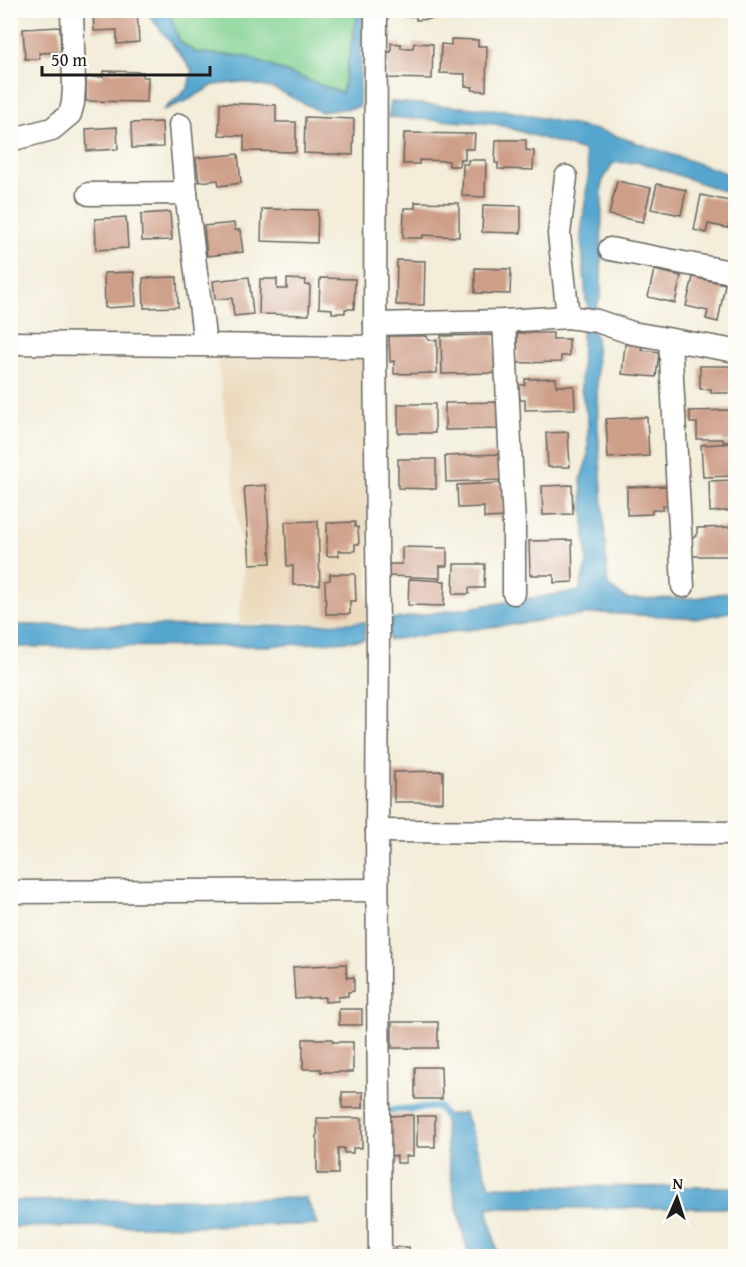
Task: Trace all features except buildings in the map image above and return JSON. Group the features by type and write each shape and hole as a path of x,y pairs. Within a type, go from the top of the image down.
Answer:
{"street":[{"path":"10,141 52,129 70,114 74,86 72,10"},
{"path":"376,10 375,347 380,1257"},
{"path":"180,124 205,345"},
{"path":"566,177 559,234 582,319"},
{"path":"89,194 186,193"},
{"path":"610,249 735,273"},
{"path":"375,324 582,319 632,333 735,346"},
{"path":"504,321 514,525 514,594"},
{"path":"670,339 683,586"},
{"path":"10,343 375,347"},
{"path":"377,831 735,833"},
{"path":"10,892 377,890"}],"shaded area":[{"path":"217,354 368,356 368,620 238,624 244,570"}],"green space":[{"path":"169,11 358,11 342,93 244,56 197,53 180,42"}],"water":[{"path":"146,11 169,11 180,42 197,53 244,56 342,93 358,11 363,11 359,107 321,112 275,89 242,82 214,85 188,100 163,110 188,88 192,70"},
{"path":"391,102 504,110 605,132 735,176 735,195 640,162 613,163 602,182 601,295 594,313 593,331 596,338 598,428 608,585 627,599 696,598 735,591 735,611 700,618 600,613 389,640 388,620 579,591 587,562 581,478 588,457 588,420 581,390 582,331 587,331 589,309 586,299 581,234 589,171 584,151 496,124 388,117"},
{"path":"365,622 364,640 266,646 11,647 11,625 269,626"},
{"path":"465,1113 490,1186 735,1187 735,1208 487,1208 498,1256 469,1256 453,1186 444,1115"},
{"path":"306,1198 318,1225 11,1227 11,1201"}],"waterway":[{"path":"392,1110 439,1107 444,1115"}]}
